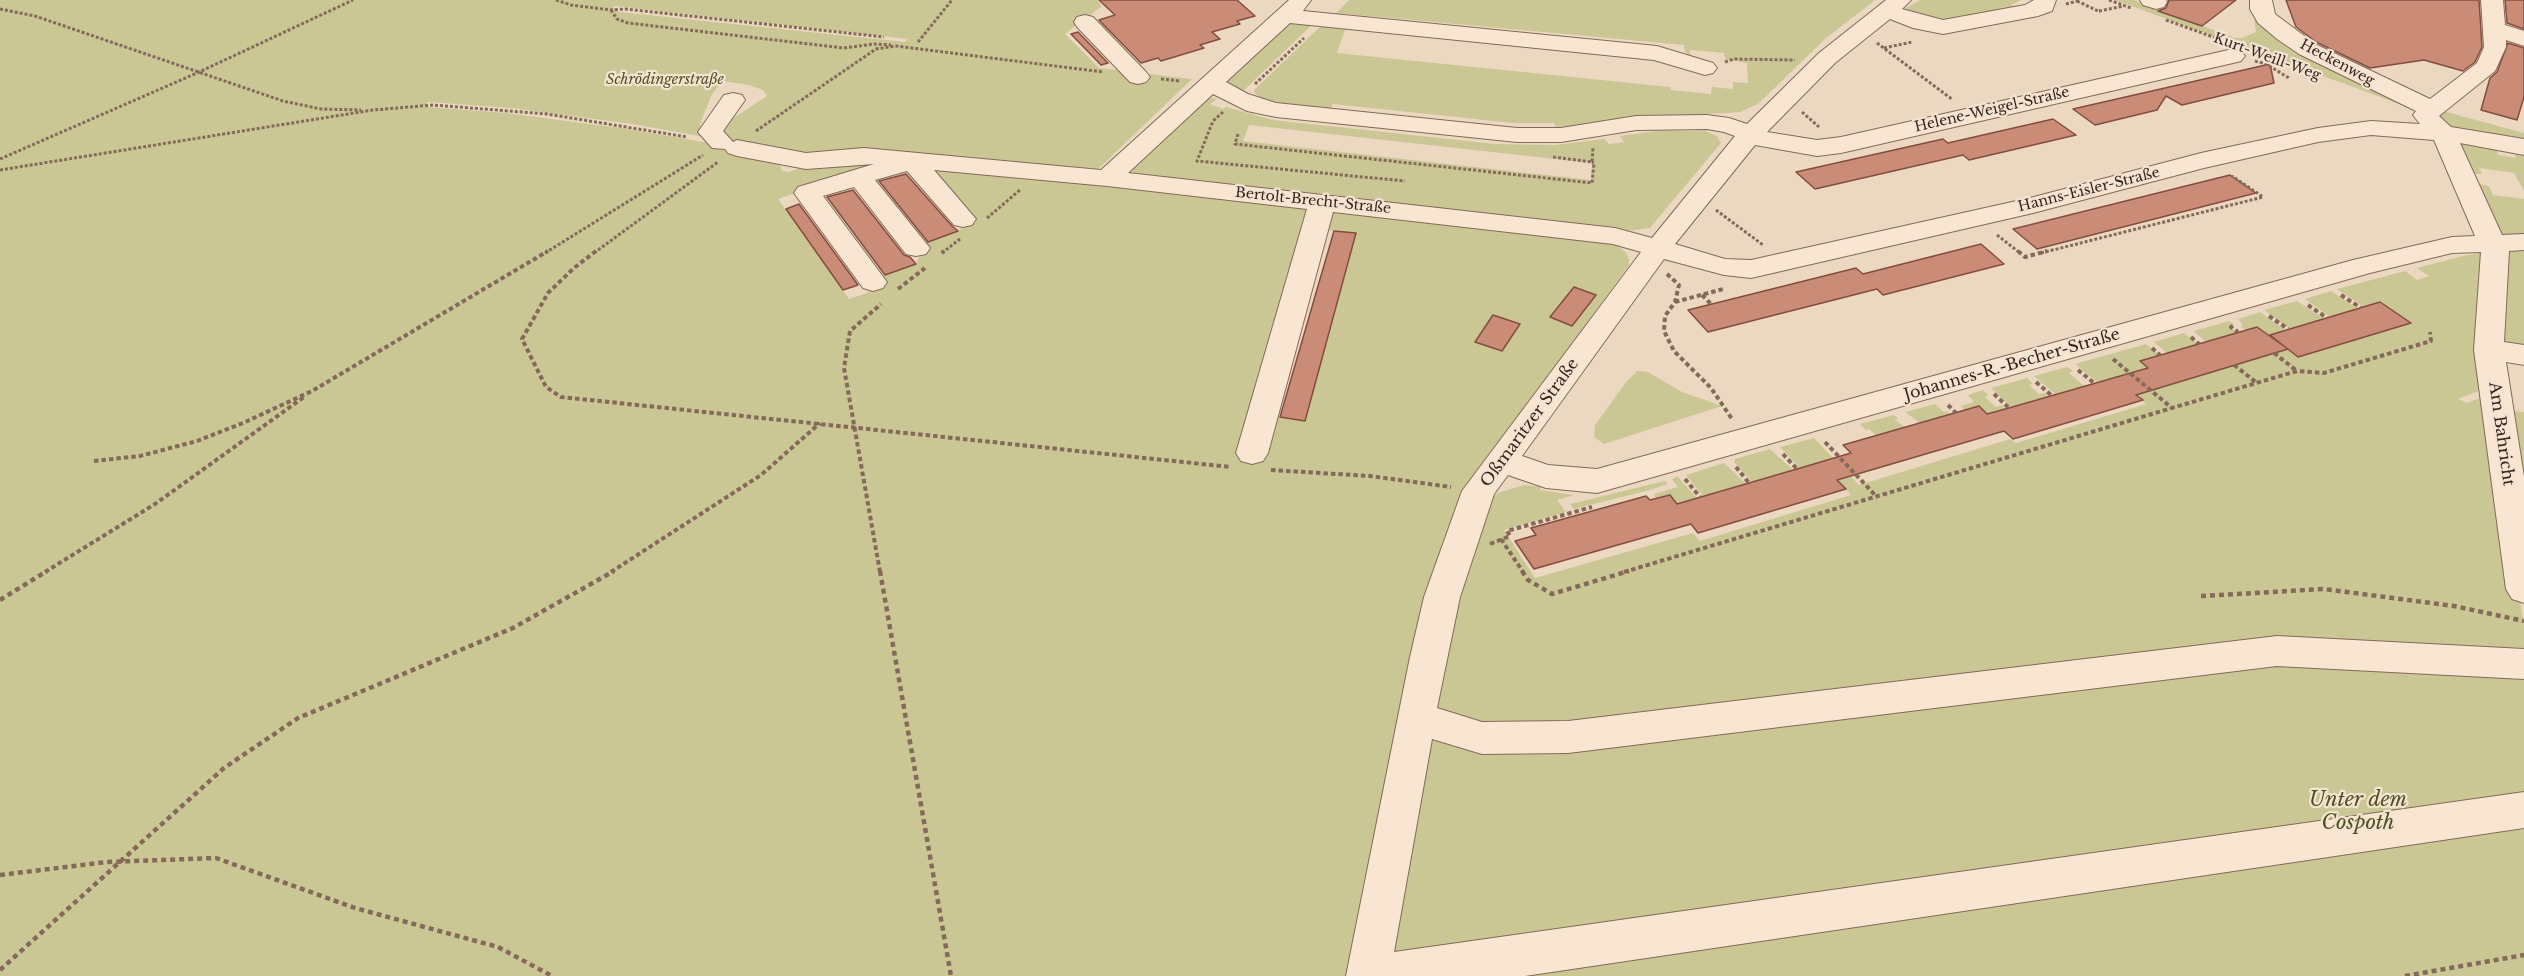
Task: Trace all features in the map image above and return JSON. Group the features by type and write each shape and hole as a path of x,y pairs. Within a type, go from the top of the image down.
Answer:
{"street":[{"path":"1107,178 1302,0"},
{"name":"Oßmaritzer Straße","path":"1368,976 1439,607 1479,491 1663,258 1750,134 1827,58 1892,5 1925,24 1947,26 2030,11 2043,6 2045,0"},
{"name":"Heckenweg","path":"2261,0 2260,9 2266,18 2299,44 2433,119"},
{"path":"2433,119 2487,66 2495,47 2492,0"},
{"path":"1284,16 1657,53 1705,68"},
{"path":"1085,22 1137,77"},
{"path":"2493,28 2524,39"},
{"name":"Helene-Weigel-Straße","path":"1750,134 1793,146 1827,147 2236,49"},
{"path":"1211,82 1239,99 1256,106 1276,110 1517,135 1561,135 1636,123 1695,122 1729,125 1750,134"},
{"path":"729,146 710,132 733,100"},
{"name":"Hanns-Eisler-Straße","path":"1663,258 1751,269 2033,205 2260,147 2433,119 2524,147"},
{"name":"Am Bahricht","path":"2433,119 2493,242 2496,254 2488,350 2524,589"},
{"name":"Bertolt-Brecht-Straße","path":"729,146 806,160 864,156 1107,178 1615,236 1663,258"},
{"path":"886,290 807,193 912,161 970,225"},
{"path":"859,177 930,254"},
{"path":"1252,463 1322,202"},
{"name":"Johannes-R.-Becher-Straße","path":"1502,461 1546,476 1597,481 2363,266 2452,245 2524,242"},
{"path":"2488,350 2524,355"},
{"path":"1417,718 1482,738 1568,737 2277,651 2524,664"},
{"path":"1368,976 1409,972 2524,810"}],"path":[{"path":"0,159 197,73 353,0"},
{"path":"556,0 571,5 611,10 625,9 884,37"},
{"path":"918,42 952,0"},
{"path":"2075,0 2099,12 2124,6"},
{"name":"Kurt-Weill-Weg","path":"2109,0 2124,6 2150,7 2236,49 2295,67"},
{"path":"0,9 35,16 283,101 321,109 373,110"},
{"path":"611,10 617,19 628,23 844,48 874,44 896,46 1137,77 1211,82"},
{"path":"1247,92 1322,20"},
{"path":"1875,42 1959,104"},
{"path":"1903,44 1907,47"},
{"path":"94,461 140,456 197,441 243,423 312,391 729,146 876,49 896,46"},
{"path":"1705,68 1734,59 1797,60"},
{"path":"0,170 373,110 433,105 547,114 634,127 729,146"},
{"path":"1231,106 1213,121 1197,161 1405,181"},
{"path":"1238,134 1235,144 1592,183 1594,163 1592,162"},
{"path":"729,146 574,268 548,293 522,339 546,387 561,397 1252,463 1479,491"},
{"path":"951,976 844,368 850,331 886,290 930,254 1042,173"},
{"path":"1994,231 2025,257 2263,197 2230,173"},
{"path":"1710,206 1771,251"},
{"path":"1663,258 1662,270 1679,285 1675,302 1665,316 1664,331 1674,351 1711,388 1722,406"},
{"path":"1675,302 1733,287"},
{"path":"1702,295 1711,304"},
{"path":"2341,295 2361,308"},
{"path":"2307,304 2327,318"},
{"path":"2260,309 2288,329"},
{"path":"1501,539 1528,580 1552,594 2297,371 2324,373 2335,370 2431,341 2430,332"},
{"path":"2105,352 2172,408"},
{"path":"2274,353 2297,371"},
{"path":"2070,363 2094,383"},
{"path":"2234,365 2257,383"},
{"path":"2028,374 2051,395"},
{"path":"1986,386 2009,408"},
{"path":"0,600 155,504 232,451 312,391"},
{"path":"0,970 93,888 118,861 225,768 298,718 513,628 631,561 761,475 820,423"},
{"path":"1824,440 1876,496"},
{"path":"1782,453 1797,469"},
{"path":"1735,466 1749,483"},
{"path":"1679,472 1700,497"},
{"path":"1453,563 1510,536 1507,531 1594,507"},
{"path":"2201,596 2324,589 2454,606 2524,621"},
{"path":"0,875 118,861 216,858 355,908 498,947 552,976"},
{"path":"2405,976 2524,955"}],"green space":[{"name":"Schrödingerstraße","path":"0,0 1097,0 1102,6 1065,34 1099,68 1192,79 1094,173 773,152 725,140 720,132 723,125 767,96 763,90 749,85 723,81 712,94 700,124 705,135 699,136 632,124 511,108 427,102 427,107 506,113 628,129 709,143 734,152 764,158 780,164 782,171 789,172 811,164 886,161 778,199 849,299 867,293 883,276 916,264 925,243 958,231 971,221 928,168 1318,205 1263,415 1305,420 1356,234 1326,230 1332,206 1608,241 1617,245 1629,259 1629,265 1465,490 1362,976 0,976","holes":["613,7 908,39 905,42 619,12"]},
{"path":"1349,0 1875,0 1825,39 1758,104 1740,112 1557,130 1554,123 1513,123 1333,104 1331,108 1283,104 1263,99 1255,94 1254,90 1324,23 1346,27 1337,53 1670,87 1671,90 1711,94 1712,87 1733,89 1733,82 1748,83 1747,63 1725,59 1724,53 1690,50 1690,56 1685,53 1684,45 1336,13"},
{"path":"1920,0 2021,0 2011,5 2019,10 2015,11 2008,7 2000,8 2006,13 1952,23 1907,12 1906,8"},
{"path":"2115,0 2134,0 2235,38 2242,38 2256,32 2254,19 2260,19 2413,109"},
{"path":"1315,22 1240,94 1229,84 1228,79 1285,24"},
{"path":"1207,97 1217,99 1210,104 1223,109 1226,107 1273,120 1495,144 1555,145 1604,139 1609,144 1624,142 1620,136 1657,131 1705,131 1717,136 1721,143 1650,228 1627,231 1325,194 1154,181 1133,174 1132,169","holes":["1249,125 1592,163 1591,180 1243,141"]},
{"path":"2443,111 2524,133 2524,142 2450,130 2432,119"},
{"path":"2452,142 2496,148 2498,155 2516,158 2514,152 2524,153 2524,191 2514,173 2479,168 2482,174 2472,174"},
{"path":"2476,183 2489,186 2493,195 2524,199 2524,236 2501,235"},
{"path":"2505,251 2524,251 2524,360 2503,357 2509,263"},
{"name":"Unter dem Cospoth","path":"2487,252 2486,388 2458,399 2467,403 2488,395 2524,626 2524,976 1374,976 1420,733 1483,732 1438,709 1436,703 1458,590 1485,514 1493,497 1498,493 1524,485 1574,495 1557,500 1566,512 1504,530 1535,578 1693,533 1700,541 1851,495 1821,462 1800,468 1780,447 1814,438 1859,485 2010,439 2016,443 2146,404 2115,377 2097,382 2075,364 2146,344 2160,355 2140,362 2169,385 2288,349 2411,323 2380,302 2364,307 2337,289 2405,271 2417,280 2429,276 2417,268"},
{"path":"2331,291 2358,309 2330,317 2305,299"},
{"path":"2297,301 2324,319 2290,329 2264,310"},
{"path":"2260,312 2285,330 2269,335 2257,327 2246,330 2241,327 2242,324 2238,319"},
{"path":"2229,321 2234,324 2229,326 2237,333 2206,342 2193,331"},
{"path":"2184,333 2198,344 2167,353 2154,342"},
{"path":"2067,367 2073,371 2069,373 2084,386 2055,394 2034,376"},
{"path":"1637,371 1648,372 1682,392 1722,406 1604,444 1594,437 1595,425"},
{"path":"2027,378 2033,384 2029,385 2039,394 2045,393 2048,396 2011,407 1991,388"},
{"path":"1983,390 1988,395 1985,397 1996,407 2002,405 2005,409 1987,414 1979,406 1965,410 1960,406 1974,402 1968,395"},
{"path":"1935,404 1950,414 1920,423 1905,412"},
{"path":"2509,411 2524,412 2524,507"},
{"path":"1894,415 1898,418 1895,420 1905,427 1876,435 1860,424"},
{"path":"1770,449 1793,470 1752,482 1734,462 1735,459"},
{"path":"1724,463 1746,484 1703,496 1686,475"},
{"path":"1677,476 1697,498 1677,504 1670,495 1656,499 1654,494 1678,487 1672,479"},
{"path":"1665,481 1668,484 1574,509 1570,504"}],"building":[{"path":"1099,0 1237,0 1255,16 1237,21 1240,24 1212,32 1220,39 1200,45 1204,48 1161,61 1158,58 1141,63 1099,20 1115,15"},
{"path":"2169,0 2236,0 2202,26 2158,11 2166,8"},
{"path":"2286,0 2479,0 2482,47 2475,62 2463,71 2424,60 2370,68 2316,42 2296,27"},
{"path":"2505,0 2524,0 2524,29 2507,23"},
{"path":"1078,32 1108,63 1101,65 1071,34"},
{"path":"2508,43 2524,48 2524,97 2517,120 2481,110 2490,78 2497,72"},
{"path":"2270,64 2274,83 2182,105 2166,96 2157,110 2095,125 2073,109"},
{"path":"2053,119 2076,135 1969,160 1963,155 1815,189 1796,172 1943,139 1948,143"},
{"path":"906,174 958,231 928,242 879,181"},
{"path":"2230,175 2256,193 2037,249 2013,229"},
{"path":"853,190 904,255 910,257 916,264 885,275 827,197"},
{"path":"799,204 858,285 843,290 786,209"},
{"path":"1334,231 1356,233 1305,421 1280,417"},
{"path":"1981,244 2004,264 1883,295 1877,289 1708,332 1688,310 1856,268 1863,274"},
{"path":"1574,287 1596,295 1572,326 1550,317"},
{"path":"2380,302 2411,323 2298,357 2270,335"},
{"path":"1493,315 1520,324 1502,351 1475,342"},
{"path":"2257,327 2288,349 2136,395 2143,400 2013,439 2004,431 1837,480 1846,489 1698,533 1691,524 1534,569 1515,541 1536,535 1531,528 1646,496 1650,500 1670,495 1677,504 1851,453 1843,445 1979,406 1987,414 2009,408 2148,368 2140,361"}]}
